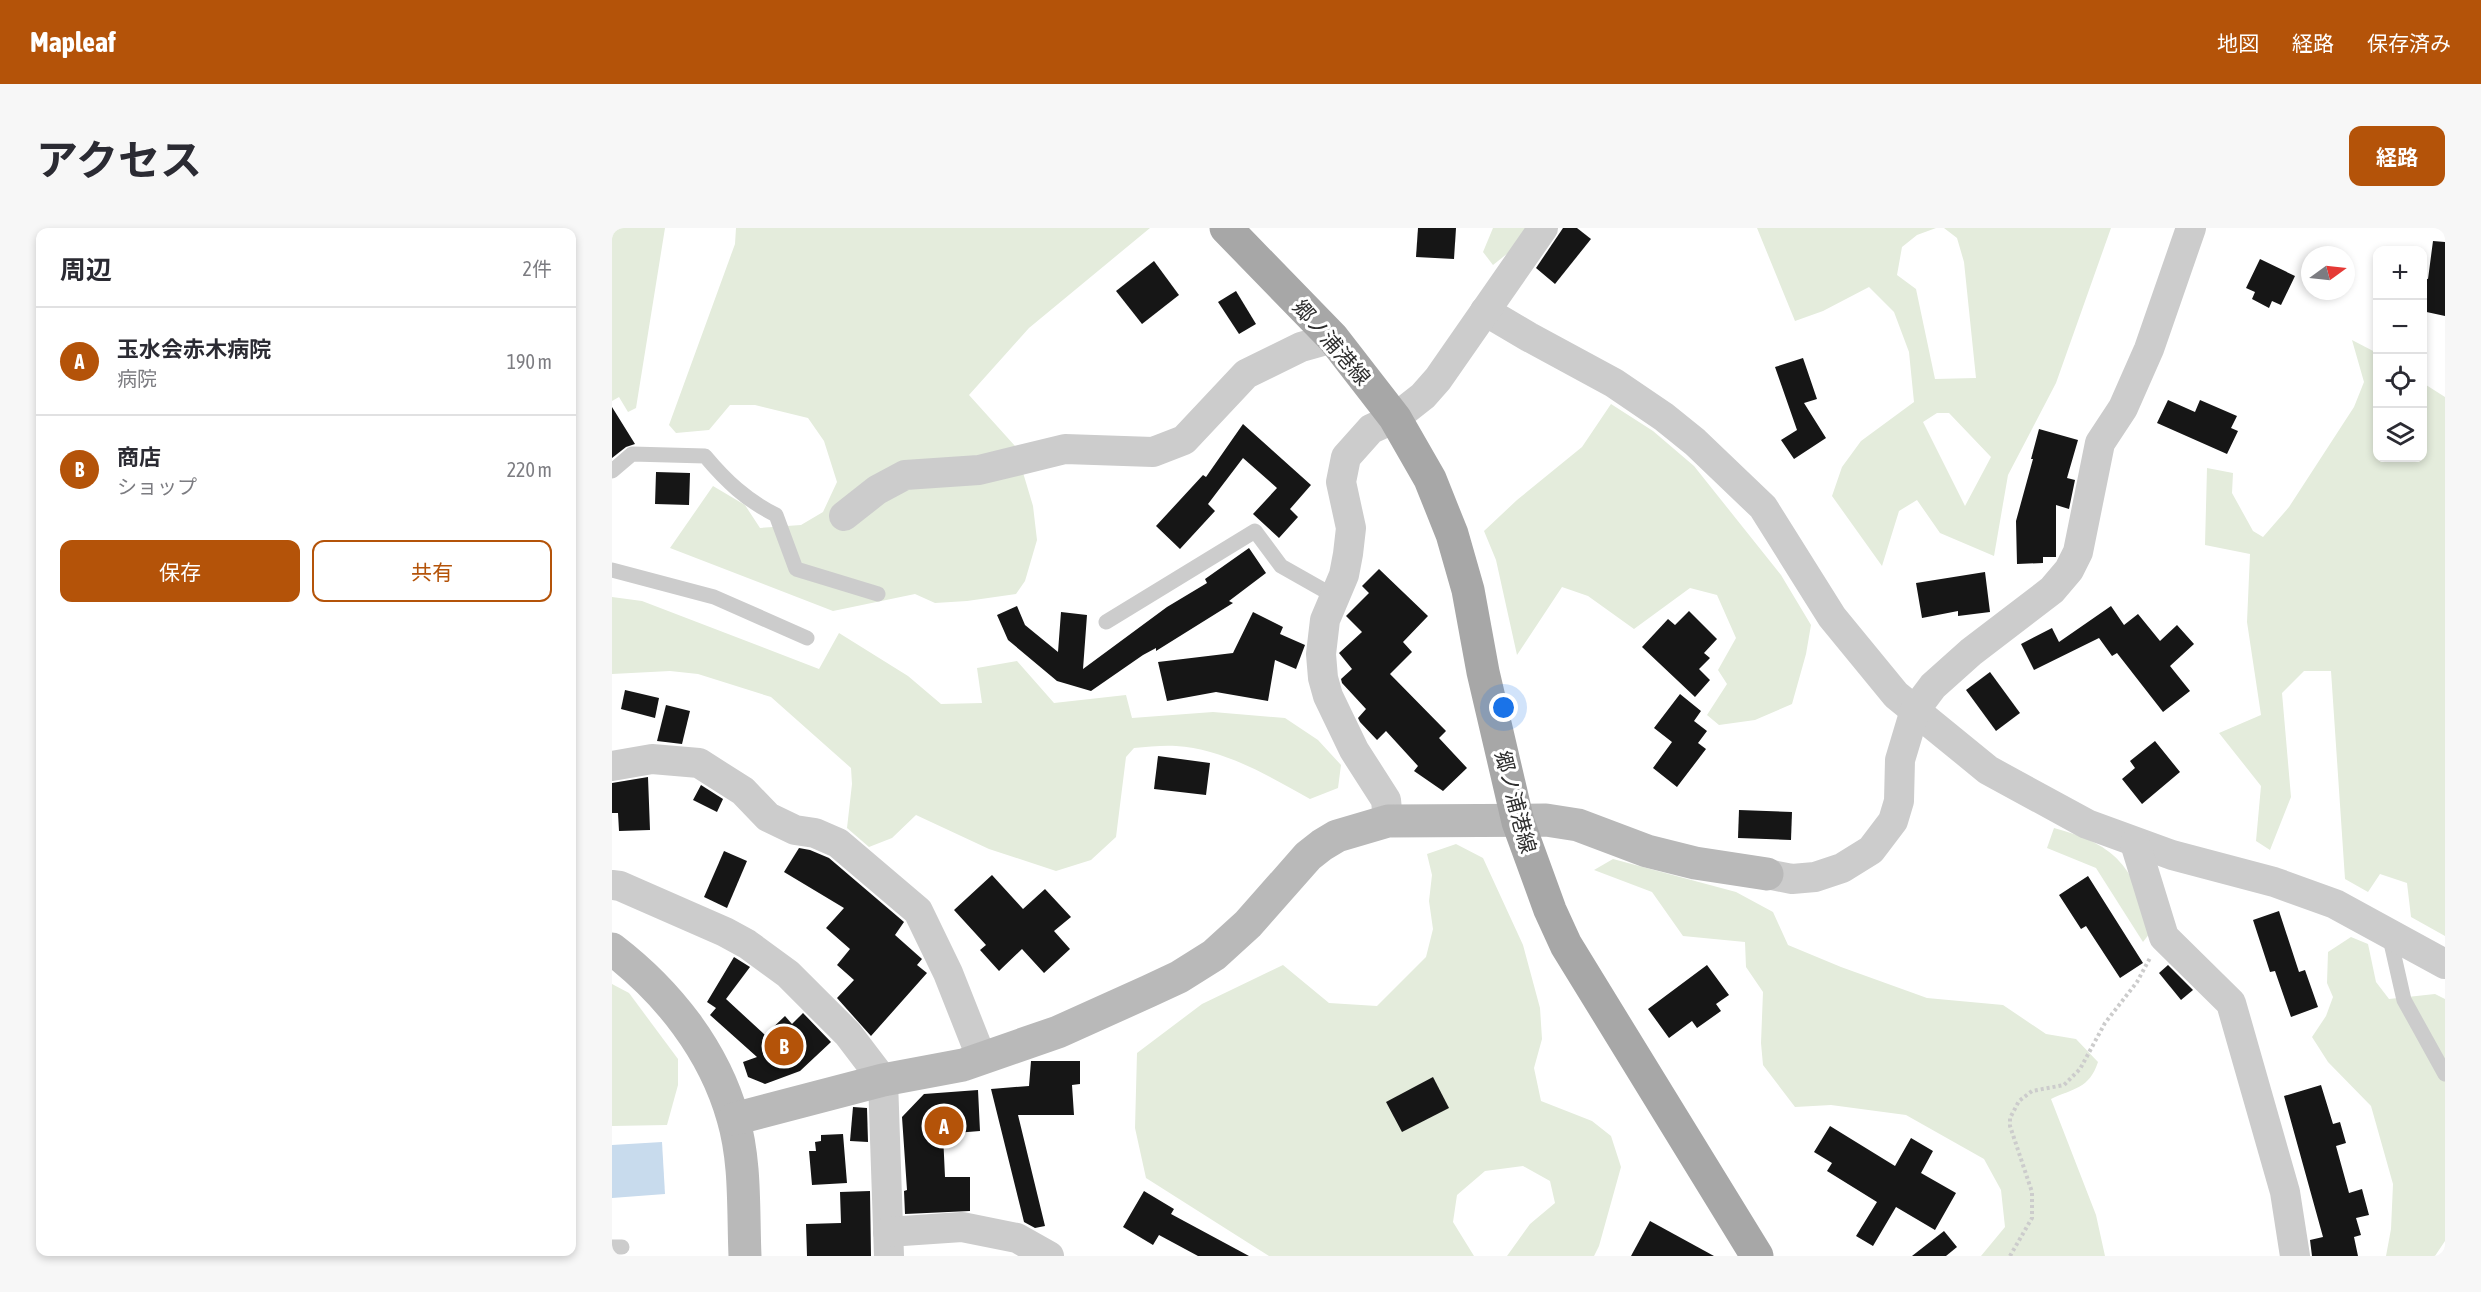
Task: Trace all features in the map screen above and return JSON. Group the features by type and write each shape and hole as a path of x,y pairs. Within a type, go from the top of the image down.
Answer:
{"main road":[{"name":"郷ノ浦港線","path":"1226,228 1333,338 1395,418 1430,479 1452,534 1468,590 1518,822 1550,910 1566,945 1757,1256"}],"street":[{"path":"1388,821 1386,800 1335,716 1323,678 1322,654 1325,620 1344,575 1351,528 1341,482 1346,457 1371,429 1395,418 1423,396 1438,379 1543,228"},
{"path":"734,1119 883,1080 963,1065 982,1059 1058,1032 1179,977 1214,955 1248,924 1300,865 1322,846 1337,836 1388,821 1518,822 1546,820 1578,825 1647,851 1695,863 1792,879 1815,877 1842,868 1871,850 1893,821 1899,801 1900,760 1915,710 1933,686 1971,652 2052,590 2070,570 2078,552 2100,443 2122,408 2149,349 2191,228"},
{"path":"1485,311 1614,383 1664,417 1695,442 1763,507 1832,617 1896,695 1988,770 2013,786 2087,824 2135,843 2274,882 2335,904 2445,964"},
{"path":"844,516 877,490 905,475 979,470 1065,449 1153,452 1184,440 1246,374 1301,347 1333,338"},
{"path":"612,766 652,759 699,763 743,790 768,818 795,830 815,833 838,843 918,911 948,972 982,1059"},
{"path":"2135,843 2164,937 2231,1003 2285,1192 2295,1256"},
{"path":"612,885 620,886 747,944 795,982 848,1034 883,1080 888,1244 962,1227 1017,1238 1049,1256"},
{"path":"612,949 643,974 671,1003 693,1033 716,1074 734,1119 741,1162 745,1256"}],"lane":[{"path":"612,471 632,454 705,456 751,502 776,515 796,569 878,594"},
{"path":"1106,622 1255,531 1281,566 1334,596"},
{"path":"612,570 714,597 807,638"},
{"path":"2389,934 2404,1000 2445,1074"}],"path":[{"path":"2010,1256 2032,1218 2032,1192 2010,1126 2010,1118 2019,1101 2032,1091 2064,1085 2080,1069 2105,1023 2136,982 2164,937"}],"green space":[{"path":"612,228 665,228 636,408 628,412 619,397 612,401"},
{"path":"736,228 1150,228 1029,328 969,395 1015,446 1033,506 1037,540 1025,581 1016,594 935,603 915,594 833,611 670,548 713,486 745,505 760,528 801,525 823,512 837,482 824,441 808,418 755,405 730,405 709,430 676,433 669,425 735,244"},
{"path":"1493,228 1527,228 1518,245 1493,265 1483,252"},
{"path":"1757,228 1936,228 1917,235 1902,247 1897,275 1916,289 1935,379 1976,378 1964,262 1957,238 1944,228 2111,228 2056,383 2008,475 1994,556 1940,533 1917,500 1899,511 1882,566 1832,496 1842,467 1861,441 1914,402 1909,352 1894,312 1869,287 1823,311 1795,321","holes":["1937,413 1949,413 1991,457 1965,506 1923,422"]},
{"path":"2352,340 2373,351 2373,462 2427,462 2427,386 2445,397 2445,936 2411,917 2407,883 2380,874 2368,892 2345,879 2331,671 2304,671 2282,693 2291,797 2270,850 2256,841 2261,786 2219,733 2261,715 2247,622 2250,554 2205,545 2207,468 2233,473 2232,493 2253,531 2263,537 2289,507 2354,407 2364,382"},
{"path":"1611,404 1653,431 1694,466 1781,575 1811,625 1806,654 1792,704 1755,720 1719,725 1707,715 1727,684 1718,670 1736,638 1717,595 1690,588 1634,629 1588,596 1562,587 1517,655 1496,560 1484,531 1517,500 1582,447"},
{"path":"612,597 642,601 819,669 839,633 908,676 941,704 982,703 977,668 1017,661 1054,703 1126,695 1132,718 1213,712 1285,718 1318,740 1341,765 1338,788 1310,799 1246,765 1211,752 1176,746 1134,748 1126,757 1116,837 1091,860 1056,871 989,849 916,815 892,838 869,847 847,828 852,784 851,768 771,697 698,674 670,671 612,674"},
{"path":"2054,828 2095,843 2120,862 2138,890 2153,929 2143,942 2096,868 2047,848"},
{"path":"1456,844 1483,858 1523,945 1540,1008 1542,1039 1534,1068 1541,1101 1592,1121 1611,1136 1621,1167 1599,1246 1594,1256 1507,1256 1530,1224 1555,1203 1550,1181 1523,1166 1485,1171 1457,1195 1453,1222 1474,1256 1269,1256 1146,1178 1135,1128 1137,1053 1202,1004 1283,965 1329,1003 1377,1006 1426,957 1433,929 1429,901 1432,875 1427,854"},
{"path":"1613,859 1736,892 1773,912 1788,945 1841,967 1927,998 2003,1005 2046,1034 2076,1039 2098,1062 2085,1083 2051,1099 2096,1215 2105,1256 1981,1256 2005,1227 2001,1190 1984,1159 1906,1115 1831,1105 1795,1107 1763,1065 1761,1043 1763,992 1746,967 1745,942 1683,936 1652,892 1594,870"},
{"path":"2351,937 2368,944 2376,982 2389,999 2435,994 2445,999 2445,1241 2435,1256 2386,1256 2391,1229 2393,1184 2371,1106 2328,1062 2312,1037 2326,1016 2333,997 2327,983 2328,952"},
{"path":"612,984 629,993 678,1059 678,1085 667,1125 612,1126"}],"water":[{"path":"662,1142 665,1194 612,1198 612,1145"}],"building":[{"path":"1418,228 1456,228 1454,259 1416,257"},
{"path":"1563,228 1577,228 1591,239 1555,284 1536,268"},
{"path":"2433,241 2445,242 2445,316 2427,312"},
{"path":"2260,259 2295,276 2281,305 2272,301 2269,308 2252,299 2255,292 2246,288"},
{"path":"1154,261 1179,295 1142,324 1116,291"},
{"path":"1236,291 1256,324 1239,334 1218,302"},
{"path":"1803,358 1817,399 1804,403 1826,438 1794,459 1781,440 1797,430 1775,367"},
{"path":"2168,400 2195,412 2200,400 2237,416 2231,428 2238,431 2227,454 2157,423"},
{"path":"612,407 635,444 626,447 612,458"},
{"path":"1243,424 1311,485 1290,509 1298,517 1279,538 1253,514 1277,488 1243,458 1208,504 1215,511 1180,549 1156,526 1203,475 1206,477"},
{"path":"2039,429 2078,440 2067,478 2075,480 2069,509 2056,505 2056,557 2043,557 2043,563 2017,564 2016,521"},
{"path":"656,472 690,473 689,505 655,504"},
{"path":"1249,548 1266,573 1229,601 1233,603 1156,651 1156,648 1143,655 1091,691 1057,681 1008,640 997,615 1017,606 1025,625 1058,652 1061,612 1087,615 1083,669 1167,607 1207,583 1205,579"},
{"path":"1379,569 1428,616 1403,642 1412,652 1390,674 1446,731 1439,738 1467,768 1443,791 1414,771 1418,766 1386,731 1377,740 1360,722 1358,718 1366,709 1342,683 1341,679 1352,669 1339,653 1362,632 1346,616 1369,593 1362,586"},
{"path":"1985,572 1990,612 1958,616 1958,611 1922,618 1916,583"},
{"path":"2111,606 2124,625 2138,614 2160,641 2177,625 2194,644 2170,666 2190,691 2163,712 2117,653 2112,656 2099,638 2034,670 2021,644 2052,628 2059,642"},
{"path":"1689,611 1717,639 1704,653 1710,658 1699,669 1710,680 1695,697 1642,647 1668,619 1675,625"},
{"path":"1253,612 1283,627 1280,634 1305,645 1296,669 1275,660 1268,701 1216,692 1167,701 1158,662 1233,653"},
{"path":"1990,672 2020,713 1996,731 1966,690"},
{"path":"625,690 659,698 655,718 621,709"},
{"path":"1680,694 1701,711 1694,721 1707,731 1698,743 1706,749 1677,787 1653,768 1672,742 1654,728"},
{"path":"666,705 690,711 682,744 657,741"},
{"path":"2155,741 2180,772 2142,804 2122,779 2135,768 2130,761"},
{"path":"1158,756 1210,763 1206,795 1154,789"},
{"path":"648,777 650,830 619,831 618,813 612,813 612,783"},
{"path":"701,785 723,799 717,812 693,800"},
{"path":"1739,810 1792,812 1791,840 1738,838"},
{"path":"799,848 829,858 904,922 895,935 922,959 917,965 927,973 871,1036 837,998 854,980 837,965 850,949 826,928 844,908 784,872"},
{"path":"724,851 747,861 727,908 704,897"},
{"path":"992,875 1023,909 1045,889 1071,917 1054,931 1070,949 1044,973 1022,949 999,971 980,950 986,945 954,910"},
{"path":"2088,876 2143,963 2120,978 2086,926 2081,929 2059,895"},
{"path":"2279,911 2299,972 2305,970 2318,1007 2291,1017 2275,971 2270,972 2253,920"},
{"path":"734,957 750,967 726,999 765,1035 785,1016 792,1024 803,1013 831,1042 800,1071 765,1084 748,1077 743,1062 757,1057 710,1015 716,1008 707,1002"},
{"path":"1707,965 1729,995 1716,1004 1721,1011 1697,1028 1692,1021 1669,1038 1648,1009"},
{"path":"2168,965 2193,990 2181,1000 2159,973"},
{"path":"1031,1061 1080,1061 1080,1084 1072,1085 1074,1115 1018,1115 1045,1226 1035,1228 1024,1222 991,1089 1029,1086"},
{"path":"1433,1077 1449,1108 1402,1132 1386,1102"},
{"path":"2321,1085 2333,1124 2340,1122 2346,1143 2336,1146 2349,1193 2362,1189 2369,1215 2356,1218 2361,1235 2354,1237 2358,1256 2312,1256 2310,1240 2323,1237 2284,1096"},
{"path":"978,1090 980,1131 943,1134 945,1177 970,1177 970,1211 905,1214 904,1191 907,1190 902,1117 924,1094"},
{"path":"853,1107 867,1108 868,1142 850,1141"},
{"path":"1830,1126 1895,1166 1911,1138 1933,1151 1921,1173 1956,1193 1935,1230 1896,1207 1873,1246 1856,1236 1877,1202 1827,1171 1832,1163 1814,1152"},
{"path":"843,1134 847,1183 812,1185 809,1151 816,1151 815,1142 821,1141 821,1135"},
{"path":"870,1191 871,1256 807,1256 806,1224 841,1223 840,1192"},
{"path":"1144,1191 1174,1209 1171,1214 1249,1256 1198,1256 1159,1235 1153,1245 1123,1227"},
{"path":"1650,1221 1714,1256 1631,1256"},
{"path":"1944,1231 1957,1247 1946,1256 1912,1256"}],"place":[{"name":"商店","path":"784,1046"},
{"name":"玉水会赤木病院","path":"944,1126"}]}
